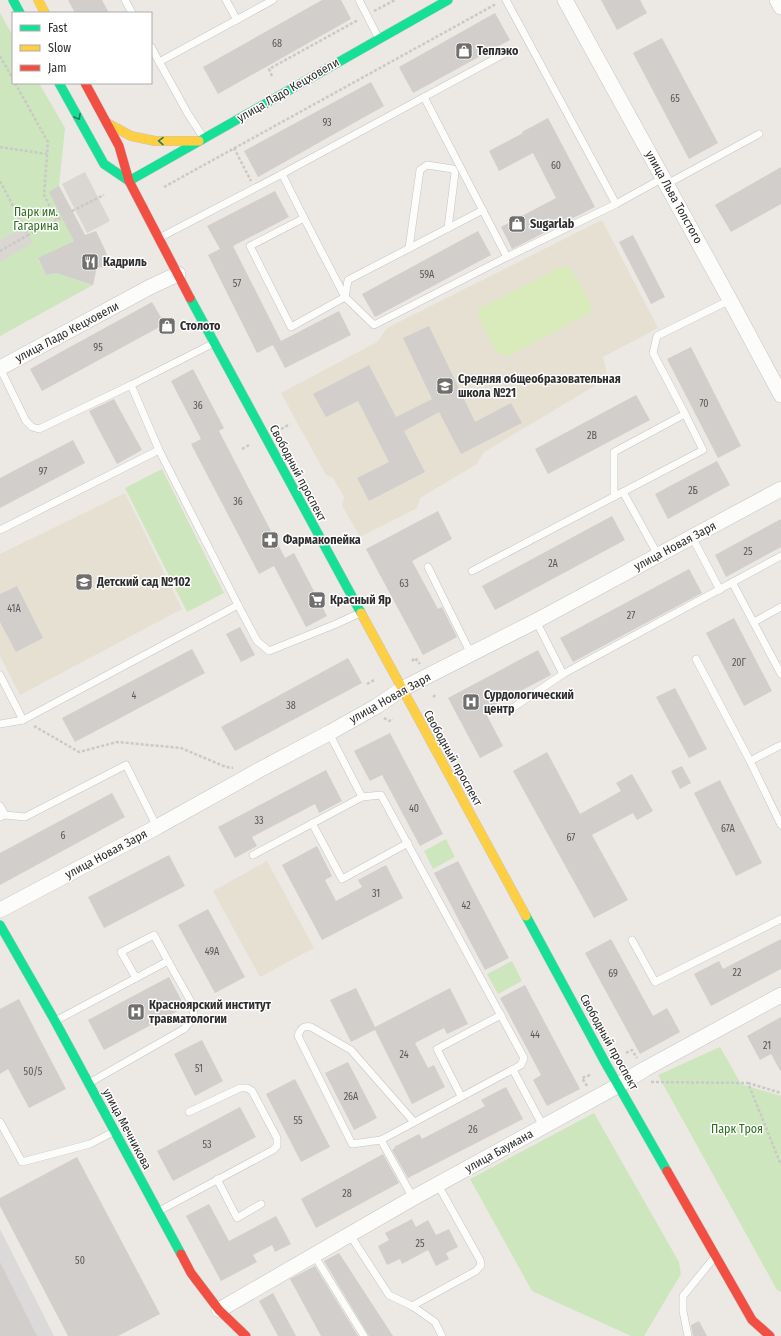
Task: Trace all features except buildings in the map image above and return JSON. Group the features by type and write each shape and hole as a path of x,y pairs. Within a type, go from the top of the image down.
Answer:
{"main road":[{"path":"13,0 19,12"},
{"path":"38,0 44,12"},
{"name":"улица Ладо Кецховели","path":"129,181 448,0"},
{"name":"Свободный проспект","path":"60,84 104,164 129,181"},
{"name":"Свободный проспект","path":"86,84 119,146 129,181 214,343 360,613 599,1050 715,1257 752,1320 770,1336"},
{"path":"107,123 131,136 155,142 202,140"},
{"name":"улица Мечникова","path":"0,925 89,1083 191,1274 219,1310 246,1336"}],"street":[{"name":"улица Льва Толстого","path":"565,0 781,395"},
{"path":"777,0 781,7"},
{"name":"улица Ладо Кецховели","path":"0,368 150,287 178,274"},
{"name":"улица Новая Заря","path":"0,910 157,827 329,733 377,706 402,689 536,621 781,489"},
{"name":"улица Баумана","path":"219,1310 413,1198 781,995"}],"lane":[{"path":"125,0 131,12"},
{"path":"226,0 237,20"},
{"path":"159,62 273,0"},
{"path":"359,0 379,39"},
{"path":"504,0 616,204"},
{"path":"152,49 202,140"},
{"path":"159,238 282,174 511,50"},
{"path":"424,96 507,257"},
{"path":"282,174 345,297 374,325 507,257 759,134"},
{"path":"409,248 420,170 423,166 427,165 453,169 455,173 448,228"},
{"path":"345,297 348,280 483,210"},
{"path":"304,218 250,246 291,327 345,297"},
{"path":"472,571 704,450 653,353 658,336 730,300"},
{"path":"0,368 26,421 32,427 39,429 214,343"},
{"path":"131,385 159,450 257,641 269,650 360,613"},
{"path":"614,497 614,452 685,414"},
{"path":"0,530 159,450"},
{"path":"623,492 658,555"},
{"path":"692,537 720,590"},
{"path":"508,711 563,674 781,556"},
{"path":"428,567 471,654"},
{"path":"732,582 781,674"},
{"path":"0,724 23,720 238,605"},
{"path":"754,622 781,607"},
{"path":"536,621 563,674"},
{"path":"696,659 781,825"},
{"path":"0,675 23,720"},
{"path":"329,733 362,796"},
{"path":"750,762 781,745"},
{"path":"0,806 2,816 25,817 126,765 157,827"},
{"path":"253,855 362,796 381,795 524,1058 521,1065 381,1140 352,1144 298,1036 300,1030 304,1027 311,1027 351,1050 414,1122"},
{"path":"312,823 342,879 408,843"},
{"path":"632,940 655,982 781,918"},
{"path":"89,1083 184,1029 193,1018 194,1007 154,935 121,952 136,978"},
{"path":"55,1021 168,961"},
{"path":"461,1096 437,1049 501,1014"},
{"path":"512,1070 543,1126"},
{"path":"157,1212 273,1150 277,1146 277,1138 252,1091 247,1088 240,1088 232,1091 188,1112"},
{"path":"0,1122 22,1162 90,1144 115,1132"},
{"path":"381,1140 413,1198"},
{"path":"217,1179 237,1218 261,1204"},
{"path":"412,1306 476,1270 481,1265 480,1260 438,1185"},
{"path":"350,1235 389,1295 412,1306 435,1322 442,1336"},
{"path":"314,1254 364,1336"},
{"path":"688,1336 683,1311 683,1296 715,1257"}],"path":[{"path":"272,76 269,69 395,0"},
{"path":"164,186 504,0"},
{"path":"0,56 12,77"},
{"path":"16,84 48,142 44,195 56,220"},
{"path":"0,147 47,154"},
{"path":"234,148 255,188"},
{"path":"0,181 28,235"},
{"path":"72,211 104,195"},
{"path":"0,251 62,217"},
{"path":"282,428 290,424"},
{"path":"242,449 248,446"},
{"path":"367,684 375,680"},
{"path":"432,697 437,694"},
{"path":"384,718 389,721 393,718"},
{"path":"23,720 80,752 117,742 181,748 226,767 261,769"},
{"path":"626,1053 632,1050 638,1060"},
{"path":"652,1082 748,1083 781,1093"},
{"path":"748,1083 781,1165"}],"shaded area":[{"path":"85,172 110,221 87,233 62,184"},
{"name":"Средняя общеобразовательная школа №21","path":"602,220 658,328 603,357 608,378 484,452 477,464 420,498 417,508 360,537 342,505 344,497 333,478 326,475 281,393 377,342 387,328"},
{"path":"24,227 33,243 0,262 0,240"},
{"name":"Детский сад №102","path":"125,493 182,609 20,695 0,656 0,554"},
{"path":"267,861 314,948 260,977 213,891"},
{"path":"0,1229 54,1336 0,1336"}],"green space":[{"name":"Парк им. Гагарина","path":"0,13 12,34 12,84 40,84 65,128 59,186 85,235 38,259 46,275 56,273 93,285 0,336"},
{"path":"560,267 570,267 591,304 590,313 511,355 502,355 494,348 478,316 479,309"},
{"path":"162,469 224,593 187,612 125,488"},
{"path":"446,839 455,857 433,869 424,851"},
{"path":"512,961 522,981 498,994 487,974"},
{"name":"Парк Троя","path":"720,1047 741,1084 781,1096 781,1292 777,1290 658,1075"},
{"path":"594,1113 679,1262 681,1274 644,1336 631,1336 532,1291 470,1179"}],"traffic: fast":[{"path":"13,0 19,12"},
{"path":"129,181 448,0"},
{"path":"60,84 104,164 129,181"},
{"path":"190,298 361,613"},
{"path":"526,916 606,1064 667,1171"},
{"path":"0,925 55,1021 181,1254"}],"traffic: slow":[{"path":"38,0 44,12"},
{"path":"107,123 131,136 155,141 199,141"},
{"path":"361,613 526,916"}],"traffic: jam":[{"path":"86,84 119,146 129,181 190,298"},
{"path":"667,1171 752,1320 770,1336"},
{"path":"181,1254 191,1273 219,1310 246,1336"}],"place":[{"name":"Теплэко","path":"464,51"},
{"name":"Sugarlab","path":"517,224"},
{"name":"Кадриль","path":"90,262"},
{"name":"Столото","path":"167,326"},
{"name":"Средняя общеобразовательная школа №21","path":"445,386"},
{"name":"Фармакопейка","path":"270,540"},
{"name":"Детский сад №102","path":"84,582"},
{"name":"Красный Яр","path":"317,600"},
{"name":"Сурдологический центр","path":"471,702"},
{"name":"Красноярский институт травматологии","path":"136,1012"}]}
